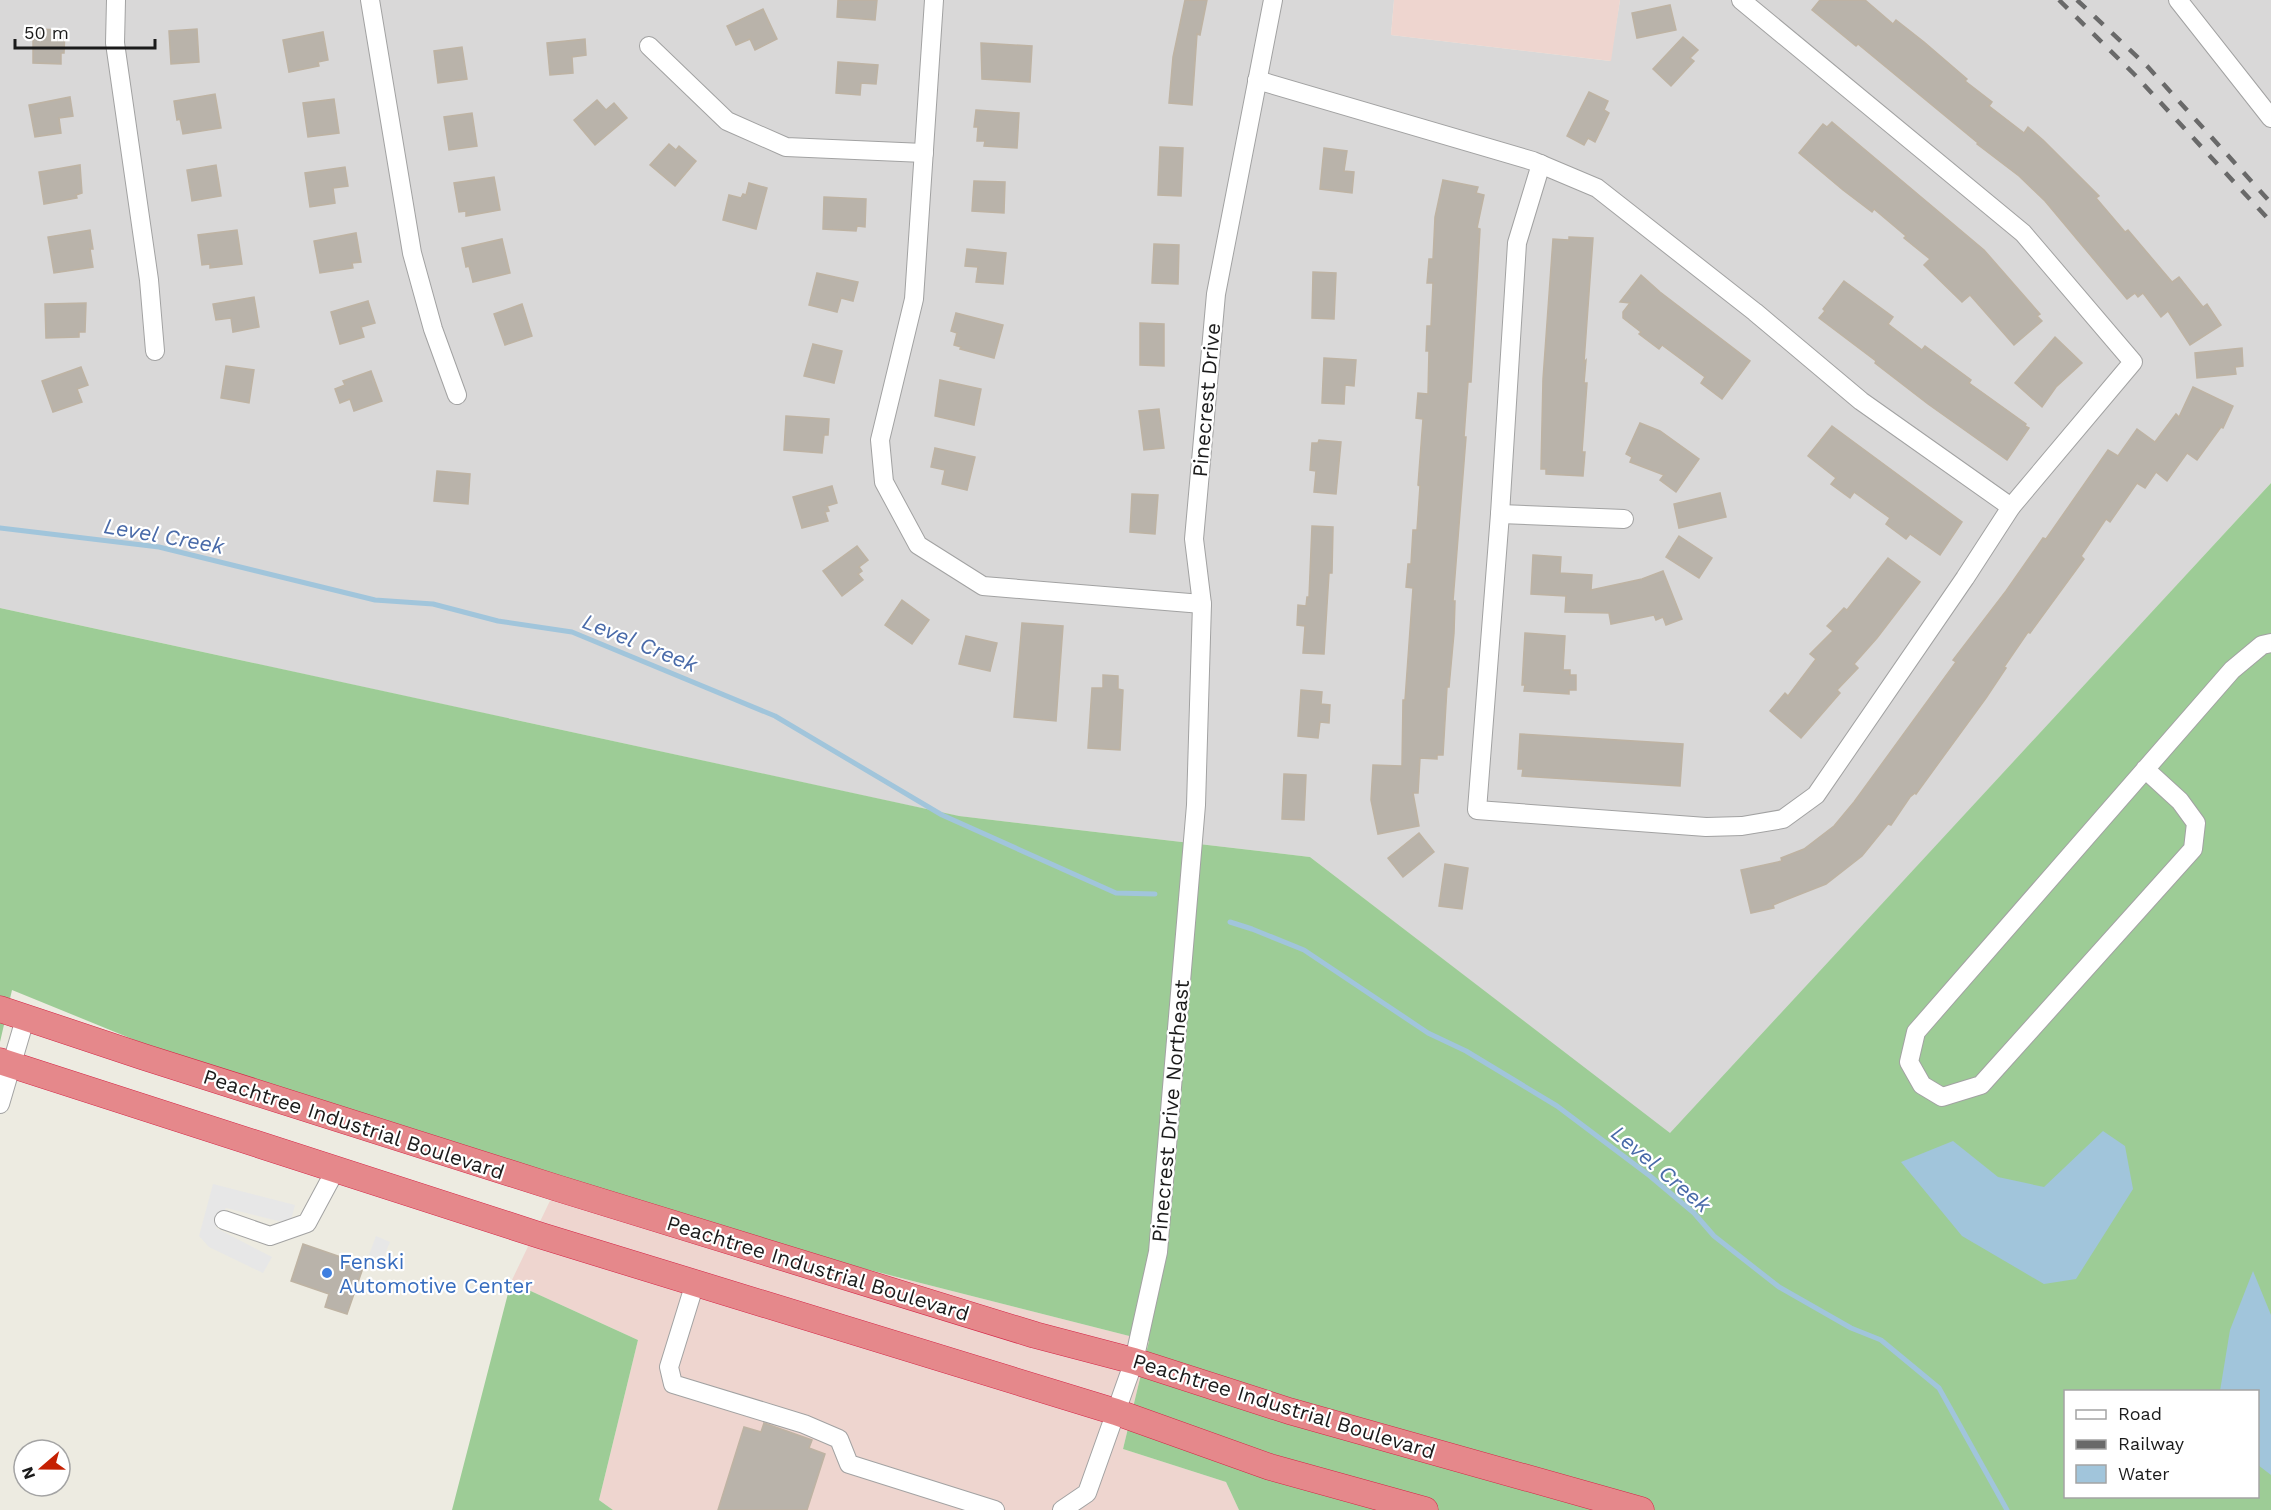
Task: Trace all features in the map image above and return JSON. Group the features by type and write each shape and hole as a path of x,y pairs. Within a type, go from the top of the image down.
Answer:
{"highway":[{"name":"Peachtree Industrial Boulevard","path":"0,1009 25,1019 569,1192 1035,1335 1134,1361 1289,1411 1641,1510"},
{"path":"6,1063 542,1236 1116,1412 1270,1467 1425,1510"}],"street":[{"path":"116,0 116,43 149,280 155,351"},
{"path":"370,0 412,253 433,329 457,395"},
{"path":"934,0 914,299 880,440 884,482 918,545 983,586 1202,604"},
{"name":"Pinecrest Drive","path":"1196,805 1202,604 1194,539 1216,294 1273,0"},
{"path":"1540,164 1516,243 1500,514 1477,810 1706,827 1742,826 1783,819 1816,795 2011,507 2133,362 2023,233 1741,0"},
{"path":"2178,0 2271,118"},
{"path":"649,46 727,121 786,147 924,153"},
{"path":"1257,80 1540,164 1597,188 1755,312 1861,401 2011,507"},
{"path":"1500,514 1624,519"},
{"path":"2145,770 2180,801 2196,823 2193,849 1981,1085 1942,1097 1922,1085 1909,1062 1916,1032 2232,670 2262,645 2271,643"},
{"name":"Pinecrest Drive Northeast","path":"1062,1510 1087,1493 1134,1361 1158,1252 1196,805"},
{"path":"0,1104 6,1063 25,1019"},
{"path":"224,1220 270,1236 307,1223 336,1169"},
{"path":"695,1282 669,1367 673,1384 804,1424 839,1439 849,1464 994,1510"}],"shaded area":[{"path":"0,0 1394,0 1391,35 1610,61 1620,0 2271,0 2271,483 1670,1134 1310,857 958,816 0,608"},
{"path":"1394,0 1620,0 1611,61 1391,35"},
{"path":"559,1182 834,1261 1149,1341 1123,1449 1226,1482 1239,1510 613,1510 599,1500 638,1340 511,1282"},
{"path":"213,1184 295,1205 290,1224 226,1208 216,1228 272,1257 263,1273 209,1247 199,1236"},
{"path":"376,1236 390,1242 382,1261 369,1255"}],"green space":[{"path":"2271,483 2271,1510 1239,1510 1226,1482 1123,1449 1149,1341 834,1261 331,1120 12,990 0,1042 0,608 959,816 1310,857 1670,1133"},
{"path":"511,1282 638,1340 599,1500 613,1510 452,1510"}],"water":[{"path":"2103,1131 2125,1146 2133,1189 2076,1279 2044,1284 1962,1236 1901,1162 1953,1141 1998,1177 2044,1187"},
{"path":"2253,1271 2271,1315 2271,1475 2259,1466 2259,1390 2220,1390 2230,1330"}],"building":[{"path":"838,0 877,0 875,20 837,17"},
{"path":"1185,0 1207,0 1200,35 1197,34 1192,105 1169,103 1173,57"},
{"path":"1820,0 1865,0 1893,24 1896,20 1924,42 1967,79 1965,81 1992,102 1989,106 2024,133 2028,127 2043,140 2099,196 2096,198 2125,232 2128,230 2172,282 2179,277 2203,307 2207,304 2221,325 2190,345 2168,311 2161,317 2143,293 2138,297 2135,293 2127,299 2045,201 2019,176 1977,144 1858,44 1856,46 1812,10"},
{"path":"1670,5 1676,30 1637,38 1632,13"},
{"path":"763,9 777,39 755,50 750,39 736,45 727,26"},
{"path":"33,29 65,30 61,64 33,63"},
{"path":"197,29 199,62 171,64 169,31"},
{"path":"323,32 328,60 318,62 319,66 289,72 283,40"},
{"path":"1683,37 1698,50 1690,58 1694,61 1671,86 1653,69"},
{"path":"585,39 586,55 572,57 573,73 550,75 547,43"},
{"path":"981,43 1032,46 1030,82 982,79"},
{"path":"462,47 467,79 438,83 434,51"},
{"path":"838,62 878,65 876,84 861,83 860,95 836,93"},
{"path":"1589,92 1608,101 1604,110 1609,113 1595,142 1588,138 1584,145 1567,136"},
{"path":"215,94 221,128 183,134 180,119 177,120 174,101"},
{"path":"70,97 73,116 59,118 61,133 35,137 29,105"},
{"path":"334,99 339,133 308,137 303,103"},
{"path":"597,100 606,110 614,103 627,118 595,145 574,120"},
{"path":"976,110 1019,113 1017,148 984,146 985,141 977,141 978,127 974,127"},
{"path":"472,113 477,146 449,150 444,117"},
{"path":"1832,122 1984,250 2040,314 2037,316 2042,321 2014,345 1970,295 1962,302 1924,265 1930,259 1904,238 1906,236 1874,209 1872,212 1843,190 1799,153 1823,124 1827,127"},
{"path":"669,144 676,150 679,146 696,161 675,186 650,165"},
{"path":"1160,147 1183,148 1181,196 1158,195"},
{"path":"1324,148 1347,151 1344,171 1354,172 1352,193 1320,189"},
{"path":"80,165 82,193 76,195 77,198 44,204 39,172"},
{"path":"216,165 221,196 192,201 187,170"},
{"path":"345,167 348,186 333,188 335,203 310,207 305,173"},
{"path":"494,177 500,210 466,216 466,211 459,212 454,183"},
{"path":"1443,180 1478,187 1476,193 1484,195 1477,228 1480,229 1471,382 1468,382 1453,601 1455,601 1454,633 1449,687 1447,687 1443,755 1437,755 1437,759 1420,758 1418,793 1413,793 1419,826 1378,834 1371,800 1373,765 1402,766 1403,700 1405,700 1413,588 1406,587 1408,564 1411,564 1413,530 1417,530 1423,419 1416,418 1418,393 1428,394 1427,326 1431,326 1433,283 1427,283 1429,259 1433,259 1435,217"},
{"path":"974,181 1005,182 1004,213 972,211"},
{"path":"749,183 767,188 756,229 723,220 729,195 741,198 743,194 746,195"},
{"path":"824,197 866,199 865,227 857,226 856,231 823,229"},
{"path":"90,230 93,267 54,273 48,237"},
{"path":"237,230 242,264 210,268 210,264 202,265 198,235"},
{"path":"356,233 361,262 352,263 353,268 320,273 314,241"},
{"path":"1569,237 1593,238 1584,362 1586,360 1584,383 1587,383 1582,452 1585,452 1583,476 1546,474 1546,469 1541,469 1543,379 1553,239 1569,240"},
{"path":"502,239 510,273 473,282 469,266 466,267 462,248"},
{"path":"1154,244 1179,245 1178,284 1152,283"},
{"path":"967,249 1006,253 1003,284 976,282 978,267 965,266"},
{"path":"1313,272 1336,273 1334,319 1312,318"},
{"path":"817,273 858,282 853,301 841,298 837,312 809,305"},
{"path":"1641,275 1750,361 1722,399 1701,383 1705,377 1662,345 1659,349 1623,318 1623,312 1630,303 1620,302"},
{"path":"1844,281 1893,317 1888,324 1922,350 1925,346 1971,380 1969,383 2026,424 2025,426 2029,428 2007,460 1928,404 1819,318"},
{"path":"254,297 259,327 233,332 231,318 216,320 213,304"},
{"path":"368,301 375,323 361,327 364,337 340,344 331,312"},
{"path":"86,303 85,332 79,332 79,337 46,338 45,304"},
{"path":"522,304 532,336 505,345 494,314"},
{"path":"956,313 1003,325 994,358 960,349 961,347 954,345 957,333 951,331"},
{"path":"1140,323 1164,324 1164,366 1140,365"},
{"path":"2055,337 2082,363 2056,387 2042,407 2015,383"},
{"path":"813,344 842,351 834,383 804,376"},
{"path":"2242,348 2243,366 2235,367 2236,374 2197,378 2195,353"},
{"path":"1324,358 1356,360 1354,386 1345,385 1344,404 1322,403"},
{"path":"226,366 254,370 249,403 221,398"},
{"path":"81,367 88,385 77,389 82,402 53,412 42,381"},
{"path":"371,371 382,401 354,411 350,399 340,403 335,389 345,385 343,381"},
{"path":"940,380 981,389 974,425 935,416"},
{"path":"2193,387 2233,406 2223,428 2221,427 2197,460 2187,453 2167,481 2156,472 2145,488 2137,483 2110,522 2106,519 2081,556 2084,559 2030,633 2028,632 1986,698 1891,825 1888,824 1862,856 1826,884 1773,905 1774,908 1751,913 1741,870 1782,861 1781,858 1804,849 1834,826 1956,662 1953,660 2043,538 2046,539 2108,450 2118,456 2137,429 2155,442 2176,414 2179,417"},
{"path":"1159,409 1164,448 1144,450 1139,411"},
{"path":"786,416 829,419 828,435 824,435 822,453 784,450"},
{"path":"1640,423 1660,431 1699,459 1676,492 1660,480 1664,475 1630,462 1632,457 1626,454"},
{"path":"1832,426 1962,522 1940,555 1910,534 1906,539 1886,524 1890,518 1854,492 1850,498 1831,484 1836,478 1808,456"},
{"path":"1319,440 1341,442 1336,494 1314,492 1316,471 1310,470 1312,443 1318,443"},
{"path":"935,448 975,457 967,490 942,484 945,470 931,467"},
{"path":"437,471 470,474 468,504 434,501"},
{"path":"832,486 837,503 827,506 829,511 825,512 828,521 802,528 793,497"},
{"path":"1720,493 1726,517 1679,528 1674,504"},
{"path":"1132,494 1158,495 1155,534 1130,532"},
{"path":"1312,526 1333,527 1332,573 1329,573 1324,654 1303,653 1305,626 1297,625 1298,605 1306,606 1307,597 1309,597"},
{"path":"1679,536 1712,558 1699,578 1666,557"},
{"path":"857,546 868,560 859,567 862,571 858,574 863,580 842,596 823,571"},
{"path":"1533,555 1561,557 1560,573 1592,575 1591,590 1642,579 1663,571 1682,619 1666,625 1663,617 1656,620 1654,615 1611,624 1609,613 1565,612 1566,596 1531,594"},
{"path":"1888,558 1920,582 1854,664 1858,668 1837,690 1840,693 1801,738 1770,711 1785,693 1788,696 1816,659 1810,654 1833,631 1827,626 1844,608 1847,610"},
{"path":"902,600 929,620 912,644 885,625"},
{"path":"1022,623 1063,626 1056,721 1014,717"},
{"path":"1525,633 1565,636 1563,670 1570,670 1570,675 1576,675 1576,690 1569,690 1569,694 1524,691 1525,685 1522,685"},
{"path":"966,636 997,643 990,671 959,664"},
{"path":"1103,675 1118,676 1118,689 1123,690 1120,750 1088,748 1092,688 1103,688"},
{"path":"1301,690 1322,692 1321,704 1330,705 1329,723 1320,722 1318,738 1298,736"},
{"path":"1520,734 1683,744 1680,786 1522,776 1523,769 1518,769"},
{"path":"1284,774 1306,775 1304,820 1282,819"},
{"path":"1419,833 1434,852 1403,877 1388,858"},
{"path":"1445,864 1468,868 1462,909 1439,906"},
{"name":"Fenski Automotive Center","path":"303,1244 364,1265 347,1314 325,1307 329,1294 291,1281"},
{"path":"764,1423 812,1440 809,1448 825,1454 807,1510 718,1510 744,1427 761,1432"}],"waterway":[{"name":"Level Creek","path":"0,528 159,547 375,600 433,604 498,621 572,632 775,716 942,815 1116,893 1155,894"},
{"name":"Level Creek","path":"1230,922 1304,950 1428,1033 1466,1051 1557,1106 1650,1176 1694,1213 1714,1236 1779,1287 1851,1328 1881,1340 1939,1388 2007,1510"}],"railway":[{"path":"2059,0 2135,75 2271,222"},
{"path":"2077,0 2148,67 2271,203"}],"place":[{"name":"Fenski Automotive Center","path":"327,1273"}]}
